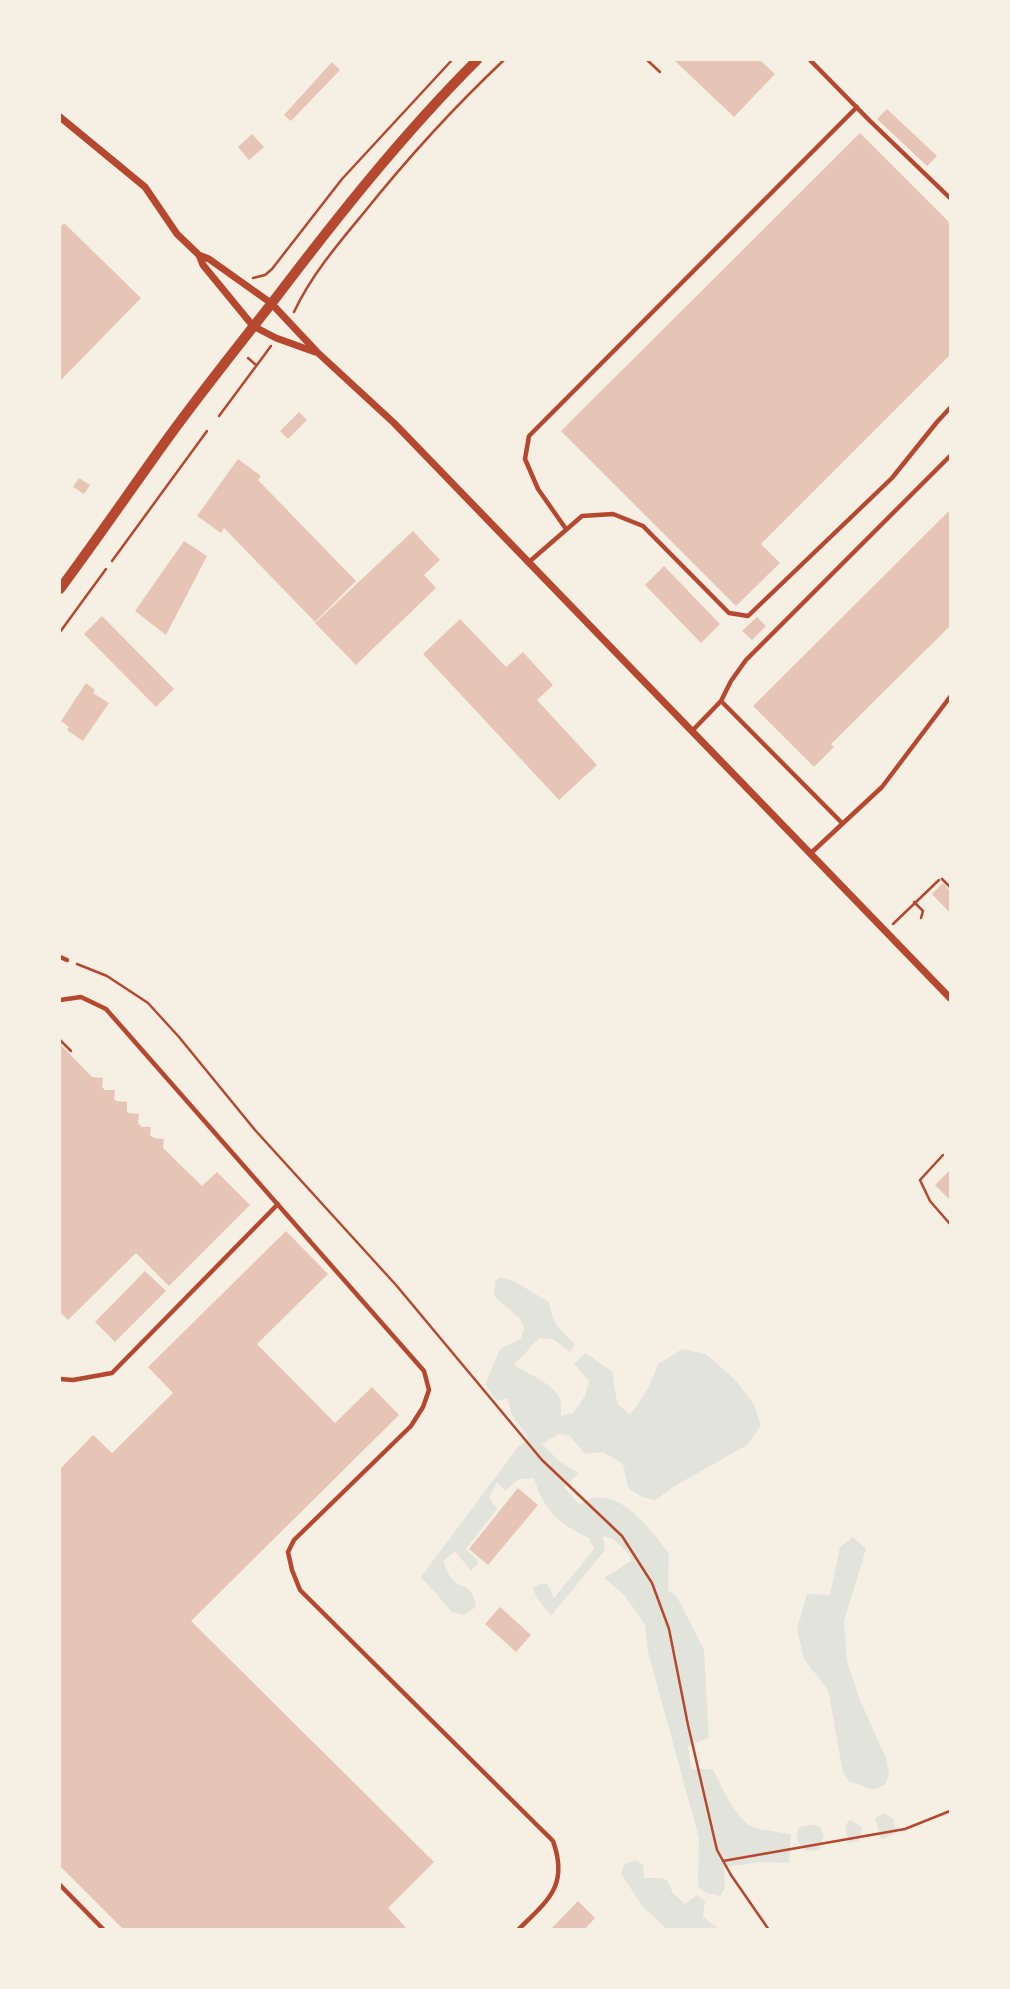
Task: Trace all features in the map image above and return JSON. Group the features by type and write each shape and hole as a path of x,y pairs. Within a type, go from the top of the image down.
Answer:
{"street":[{"path":"60,589 168,438 383,160 431,105 477,60"},
{"path":"60,117 145,187 177,234 200,255 271,303 317,352 394,423 950,998"},
{"path":"200,255 203,265 253,326 276,338 317,352"}],"lane":[{"path":"810,60 950,198"},
{"path":"566,529 538,489 525,459 529,436 857,107"},
{"path":"528,562 582,516 613,514 643,526 729,613 748,616 891,478 950,408"},
{"path":"692,731 721,701 746,660 950,456"},
{"path":"811,853 882,787 950,697"},
{"path":"721,701 842,823"},
{"path":"60,957 67,960"},
{"path":"60,1000 82,997 106,1009 424,1371 429,1390 423,1407 411,1426 294,1540 288,1552 300,1590 553,1841 558,1854 560,1875 549,1899 518,1930"},
{"path":"60,1380 112,1373 278,1204"},
{"path":"60,1885 104,1930"}],"path":[{"path":"253,278 265,275 272,269 342,179 452,60"},
{"path":"292,317 304,291 371,203 457,104 504,60"},
{"path":"647,60 660,72"},
{"path":"219,416 271,346"},
{"path":"248,358 256,365"},
{"path":"113,561 207,430"},
{"path":"60,632 106,569"},
{"path":"886,931 940,879 950,887"},
{"path":"915,902 923,911 921,918"},
{"path":"67,960 107,976 148,1003 255,1130 396,1284 542,1460 622,1536 652,1583 669,1629 717,1850 769,1930"},
{"path":"60,1040 71,1051"},
{"path":"943,1155 920,1180 930,1200 950,1224"},
{"path":"723,1861 905,1829 950,1811"}],"shaded area":[{"path":"501,1277 549,1302 558,1326 575,1344 570,1352 553,1339 539,1338 514,1365 552,1388 561,1401 561,1416 573,1413 585,1396 589,1381 574,1364 585,1353 612,1371 617,1403 630,1415 648,1389 658,1364 682,1349 706,1354 735,1380 754,1404 761,1426 747,1445 673,1487 656,1500 642,1497 628,1488 623,1464 603,1452 585,1454 570,1436 559,1434 542,1444 560,1462 579,1473 564,1487 580,1505 595,1498 617,1502 637,1516 669,1553 668,1590 677,1597 704,1650 709,1738 688,1746 691,1769 713,1769 741,1818 753,1827 791,1835 789,1863 761,1862 724,1867 725,1888 720,1896 704,1892 698,1886 699,1838 648,1652 645,1625 624,1595 604,1578 631,1561 630,1555 613,1539 603,1536 605,1550 551,1616 533,1588 547,1584 554,1598 594,1549 589,1538 561,1522 548,1508 534,1478 519,1479 505,1491 497,1482 489,1497 497,1509 466,1549 479,1562 471,1571 455,1551 443,1562 451,1578 472,1593 476,1607 464,1615 452,1612 421,1577 518,1447 529,1438 512,1415 507,1398 497,1401 485,1384 500,1349 521,1339 524,1327 520,1319 494,1296 495,1281"},
{"path":"853,1537 866,1549 844,1621 847,1661 860,1700 886,1758 889,1774 885,1785 872,1790 849,1781 843,1772 828,1690 804,1659 797,1629 807,1594 830,1595 840,1547"},
{"path":"885,1813 893,1819 897,1833 881,1839 875,1818"},
{"path":"850,1820 862,1827 859,1841 849,1843 845,1825"},
{"path":"819,1826 824,1835 819,1850 806,1851 798,1840 799,1827"},
{"path":"636,1860 643,1865 644,1878 667,1880 673,1893 685,1904 697,1895 705,1901 703,1917 719,1929 667,1929 643,1907 621,1874 624,1864"}],"building":[{"path":"674,60 760,60 775,74 734,117"},
{"path":"332,62 340,70 291,121 284,115"},
{"path":"887,109 937,156 927,166 877,119"},
{"path":"860,133 950,223 950,355 761,544 780,563 736,606 561,431"},
{"path":"252,134 264,147 249,160 238,147"},
{"path":"64,223 141,298 60,381 60,227"},
{"path":"299,412 307,420 288,439 280,431"},
{"path":"238,459 261,476 258,480 356,581 315,622 224,528 221,533 197,516"},
{"path":"79,478 90,485 84,494 73,487"},
{"path":"950,510 950,626 831,744 834,747 814,767 753,706"},
{"path":"413,531 440,560 424,575 436,588 356,665 315,623"},
{"path":"184,541 207,556 166,635 135,611"},
{"path":"664,566 720,624 701,643 645,585"},
{"path":"102,616 174,689 156,707 84,634"},
{"path":"757,617 766,626 752,640 742,631"},
{"path":"460,619 506,667 523,652 553,685 537,700 597,765 559,800 423,654"},
{"path":"86,683 95,690 93,693 109,703 83,741 67,730 69,727 61,721"},
{"path":"943,883 950,891 950,913 932,894"},
{"path":"60,1044 92,1077 103,1078 102,1087 105,1090 115,1090 114,1099 127,1102 128,1113 139,1114 138,1123 142,1127 151,1127 150,1135 164,1139 163,1148 202,1186 217,1172 250,1205 169,1286 136,1253 68,1320 60,1312"},
{"path":"949,1171 950,1173 950,1200 935,1185"},
{"path":"286,1231 328,1274 257,1344 335,1423 372,1387 399,1415 191,1621 434,1862 388,1908 408,1930 124,1930 60,1866 60,1469 93,1435 112,1453 173,1393 148,1367"},
{"path":"145,1271 166,1291 115,1342 95,1322"},
{"path":"518,1488 538,1505 488,1565 469,1549"},
{"path":"500,1607 531,1635 516,1652 485,1624"},
{"path":"578,1901 595,1918 584,1930 550,1930"}]}
